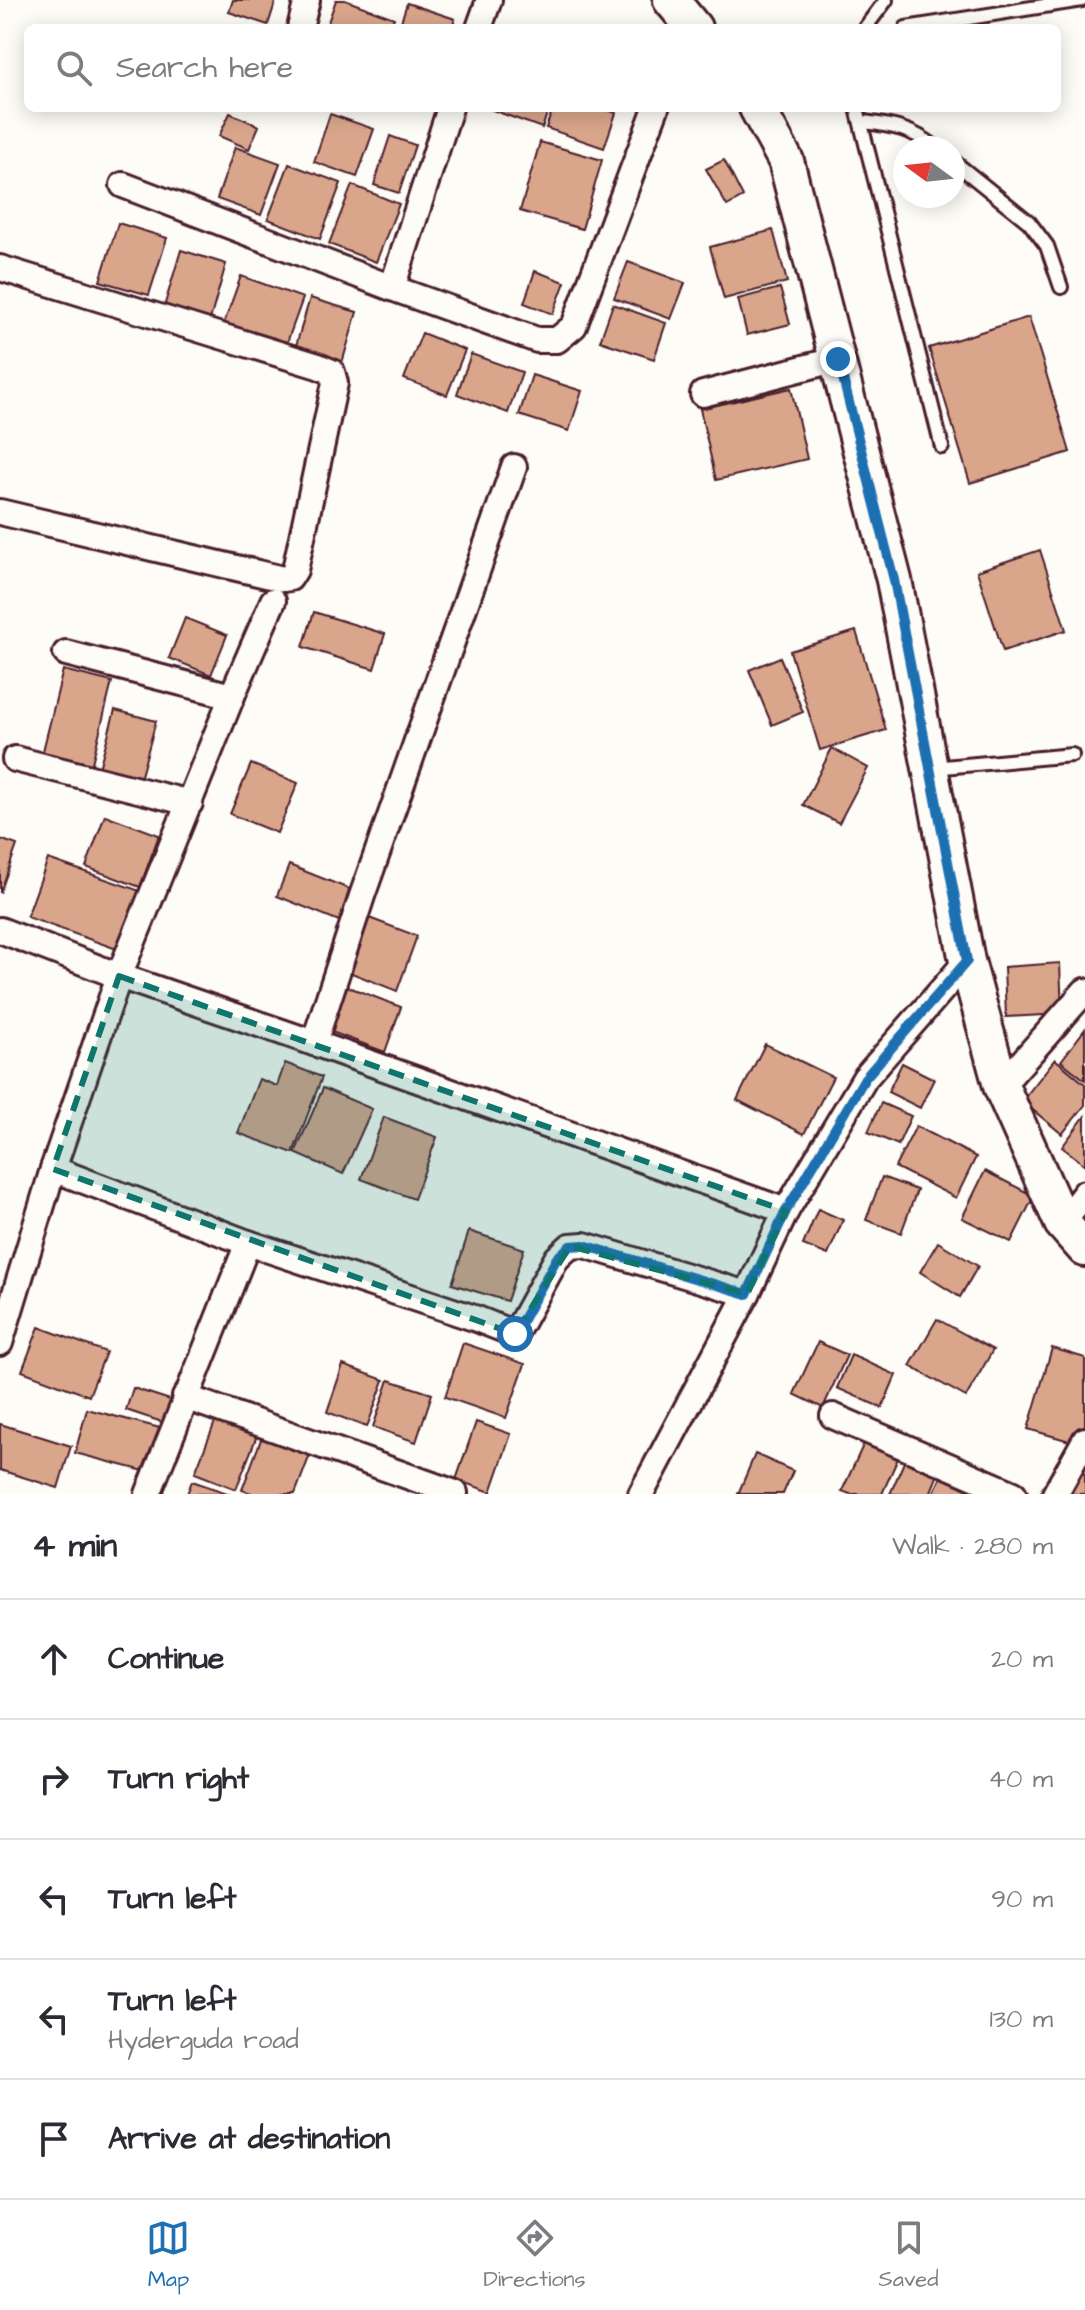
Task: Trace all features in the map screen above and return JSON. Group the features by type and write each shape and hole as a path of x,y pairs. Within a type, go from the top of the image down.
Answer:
{"street":[{"path":"301,24 307,0"},
{"path":"480,24 489,0"},
{"path":"392,288 449,112"},
{"path":"123,185 537,340 557,340 574,326 654,112"},
{"path":"759,112 786,161 894,580 967,961 1001,1086 1062,1223 1085,1249"},
{"path":"0,268 318,366 332,372 335,383 295,570 290,578 283,579 0,512"},
{"path":"703,394 838,359"},
{"path":"314,1043 362,896 514,467"},
{"path":"0,1343 53,1169 119,976 273,601"},
{"path":"66,653 232,696"},
{"path":"15,759 190,803"},
{"path":"0,930 119,976 786,1211"},
{"path":"641,1494 747,1294 786,1211 865,1078 967,961"},
{"path":"1001,1086 1085,991"},
{"path":"53,1169 248,1243 515,1334 557,1258 570,1246 584,1245 747,1294"},
{"path":"1062,1223 1085,1193"},
{"path":"148,1494 248,1243"},
{"path":"185,1397 455,1493"},
{"path":"833,1416 1014,1494"},
{"path":"1055,1494 1085,1440"}],"lane":[{"path":"868,24 886,0"},
{"path":"931,24 1082,0"},
{"path":"859,112 942,447"},
{"path":"863,122 896,126 921,136"},
{"path":"965,171 1029,222 1047,246 1061,287"},
{"path":"929,768 1072,755"}],"highlighted area":[{"path":"119,976 786,1211 747,1294 570,1246 515,1334 53,1169"}],"building":[{"path":"233,0 276,0 268,24 229,12"},
{"path":"336,0 345,0 394,18 392,24 327,24"},
{"path":"407,3 455,19 453,24 400,24"},
{"path":"498,112 548,112 542,128"},
{"path":"552,112 616,113 604,148 546,128"},
{"path":"230,113 259,126 249,149 219,136"},
{"path":"330,114 374,129 357,177 314,162"},
{"path":"390,136 415,145 399,193 374,185"},
{"path":"540,142 602,160 582,229 520,211"},
{"path":"235,147 280,163 261,215 217,199"},
{"path":"724,160 743,197 727,206 706,169"},
{"path":"289,164 341,183 320,239 268,219"},
{"path":"352,185 399,204 376,262 329,244"},
{"path":"118,223 167,238 149,295 100,281"},
{"path":"773,230 787,282 724,299 710,247"},
{"path":"181,250 226,264 210,320 164,307"},
{"path":"628,262 685,283 671,319 614,298"},
{"path":"535,271 565,282 553,314 524,303"},
{"path":"241,276 303,298 285,348 223,326"},
{"path":"780,288 790,324 747,335 738,299"},
{"path":"310,298 357,312 342,363 295,349"},
{"path":"613,304 666,323 654,359 600,341"},
{"path":"1029,317 1070,452 970,483 929,348"},
{"path":"422,333 465,350 447,395 404,379"},
{"path":"471,354 522,372 508,413 457,394"},
{"path":"532,375 582,391 569,431 519,415"},
{"path":"791,388 807,459 716,480 700,409"},
{"path":"1040,550 1066,630 1003,651 977,571"},
{"path":"314,612 385,634 374,669 303,647"},
{"path":"185,618 227,635 211,675 169,658"},
{"path":"856,631 886,730 820,750 790,651"},
{"path":"780,657 803,712 772,725 749,670"},
{"path":"63,670 112,682 91,767 42,755"},
{"path":"115,710 156,721 139,783 98,772"},
{"path":"832,748 868,768 839,823 803,805"},
{"path":"251,764 298,783 277,833 230,814"},
{"path":"105,815 159,835 140,887 86,867"},
{"path":"0,839 17,845 0,893"},
{"path":"48,859 146,893 125,952 27,917"},
{"path":"289,865 352,890 339,921 277,896"},
{"path":"369,918 417,936 397,991 349,972"},
{"path":"1060,963 1062,1014 1006,1017 1004,967"},
{"path":"346,986 401,1007 385,1052 329,1031"},
{"path":"1085,1029 1085,1080 1061,1061"},
{"path":"765,1044 833,1077 804,1134 737,1100"},
{"path":"1055,1059 1085,1084 1085,1105 1062,1134 1022,1101"},
{"path":"285,1063 322,1077 293,1153 238,1133 259,1079 277,1086"},
{"path":"902,1063 934,1079 920,1108 888,1092"},
{"path":"323,1088 372,1109 343,1174 295,1153"},
{"path":"881,1103 911,1116 898,1145 868,1132"},
{"path":"1085,1116 1085,1165 1062,1147"},
{"path":"384,1117 437,1137 414,1199 361,1179"},
{"path":"916,1126 976,1157 956,1198 895,1167"},
{"path":"985,1171 1034,1196 1011,1242 962,1218"},
{"path":"882,1177 917,1190 901,1233 866,1220"},
{"path":"818,1209 843,1220 828,1255 803,1245"},
{"path":"469,1231 524,1249 507,1301 452,1284"},
{"path":"938,1242 978,1266 960,1297 920,1272"},
{"path":"937,1319 993,1350 966,1397 910,1366"},
{"path":"39,1327 106,1352 89,1396 22,1371"},
{"path":"818,1342 847,1355 823,1408 794,1394"},
{"path":"463,1343 525,1364 506,1418 445,1397"},
{"path":"1052,1348 1085,1358 1085,1426 1080,1444 1028,1429"},
{"path":"851,1355 896,1375 882,1408 837,1388"},
{"path":"343,1365 384,1380 367,1427 327,1412"},
{"path":"389,1380 432,1394 416,1442 373,1427"},
{"path":"133,1388 173,1401 165,1423 126,1410"},
{"path":"87,1409 160,1428 148,1472 75,1453"},
{"path":"217,1417 258,1433 236,1489 195,1473"},
{"path":"476,1422 511,1434 491,1492 456,1480"},
{"path":"0,1424 71,1446 58,1488 0,1470"},
{"path":"263,1434 311,1452 295,1494 254,1494 242,1490"},
{"path":"865,1441 899,1456 882,1494 842,1491"},
{"path":"755,1454 793,1471 783,1494 738,1494"},
{"path":"907,1455 940,1469 930,1494 890,1494"},
{"path":"1073,1471 1085,1474 1085,1494 1067,1494"},
{"path":"941,1477 977,1494 933,1494"},
{"path":"192,1481 230,1494 187,1494"}],"route":[{"path":"515,1334 557,1258 570,1246 584,1245 747,1294 786,1211 865,1078 967,961 894,580 838,359"}]}
